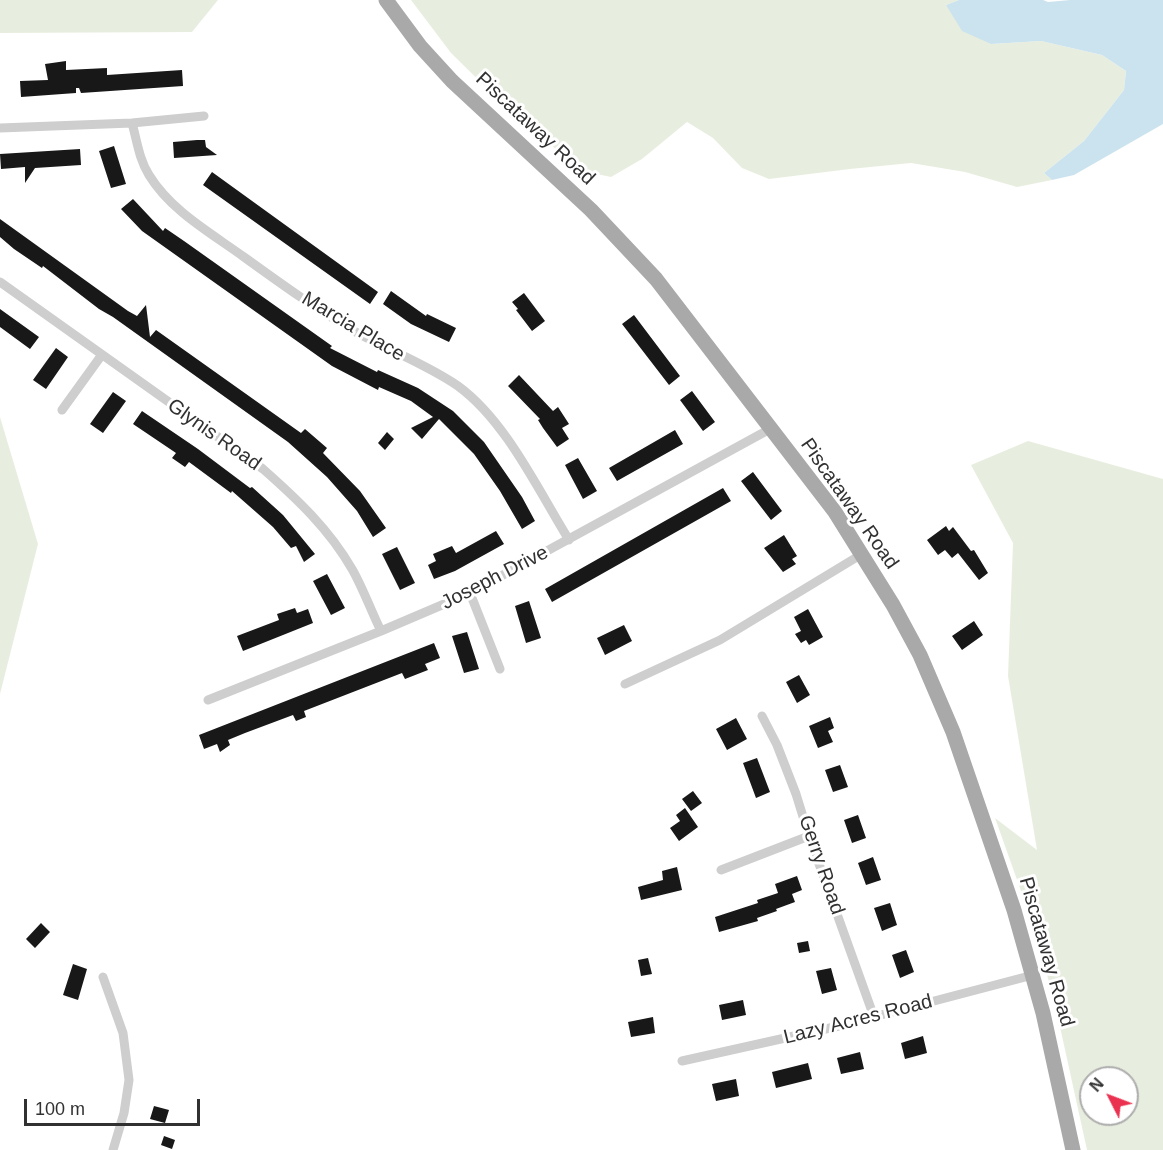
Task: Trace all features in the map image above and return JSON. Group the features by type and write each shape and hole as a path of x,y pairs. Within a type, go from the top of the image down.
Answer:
{"main road":[{"name":"Piscataway Road","path":"386,0 420,46 452,81 591,210 656,279 835,512 903,622 953,732 1014,910 1043,1013 1073,1150"}],"street":[{"path":"0,128 132,123 204,116"},
{"name":"Marcia Place","path":"132,123 140,158 148,173 160,190 184,214 352,330 459,387 484,410 504,434 569,540"},
{"name":"Glynis Road","path":"0,282 263,469 298,500 324,529 352,569 381,632"},
{"path":"62,410 101,356"},
{"name":"Joseph Drive","path":"208,700 381,632 470,593 770,429"},
{"path":"625,684 720,640 862,554"},
{"path":"470,593 500,669"},
{"name":"Gerry Road","path":"762,716 777,745 796,794 874,1017"},
{"path":"721,870 809,836"},
{"name":"Lazy Acres Road","path":"682,1061 874,1017 1033,975"},
{"path":"104,977 123,1033 129,1080 124,1113 113,1150"}],"green space":[{"path":"0,0 218,0 192,32 0,33"},
{"path":"411,0 959,0 946,5 991,44 1041,41 1102,55 1126,71 1124,90 1084,141 1044,173 1052,180 1017,187 965,172 911,163 769,179 742,168 713,138 687,122 642,159 611,177 582,171 507,108 451,53"},
{"path":"0,417 38,544 0,694"},
{"path":"1028,441 1163,479 1163,1150 1087,1150 1082,1126 1139,1126 1139,1066 1079,1066 1079,1114 1053,995 1026,905 995,818 1037,850 1008,676 1013,543 971,465"}],"water":[{"path":"959,0 1043,0 1048,2 1163,0 1163,124 1074,175 1052,180 1044,173 1084,141 1124,90 1126,71 1102,55 1041,41 991,44 962,31 946,5"}],"building":[{"path":"66,61 66,70 107,68 107,75 182,70 183,86 81,93 79,88 76,88 76,93 21,97 20,81 48,80 45,64"},
{"path":"205,140 206,147 217,155 174,158 173,142"},
{"path":"114,146 126,184 111,188 99,151"},
{"path":"80,149 81,165 35,168 25,183 25,167 1,169 0,154"},
{"path":"212,172 378,292 370,304 203,185"},
{"path":"133,199 163,231 165,228 184,241 332,346 330,348 377,372 378,370 418,388 453,411 484,442 522,497 535,521 522,529 500,491 474,454 439,419 422,439 411,428 433,417 411,401 379,387 378,390 332,366 142,231 121,209"},
{"path":"0,219 128,311 137,316 146,305 150,337 156,330 301,433 305,429 327,448 323,453 360,491 386,528 373,537 357,511 327,477 288,442 99,309 43,266 42,268 14,249 0,237"},
{"path":"391,291 426,316 427,314 456,328 449,342 411,324 383,304"},
{"path":"524,293 545,321 532,331 512,302"},
{"path":"0,309 39,337 30,349 0,327"},
{"path":"634,315 680,376 669,385 622,324"},
{"path":"56,348 68,357 46,389 33,380"},
{"path":"519,375 553,411 558,407 569,424 562,428 569,439 557,447 538,420 540,419 508,386"},
{"path":"692,391 715,422 703,431 680,400"},
{"path":"113,392 126,401 103,433 90,424"},
{"path":"142,411 250,488 252,487 283,515 315,554 304,562 296,546 291,548 273,527 232,491 231,493 189,462 185,467 172,458 176,453 133,424"},
{"path":"675,430 683,444 617,481 609,468"},
{"path":"387,432 394,439 385,450 378,443"},
{"path":"578,458 597,491 583,499 565,465"},
{"path":"753,472 782,511 771,520 741,481"},
{"path":"723,488 731,501 552,602 545,589"},
{"path":"946,526 949,531 953,527 971,551 974,550 988,573 979,580 958,553 952,558 945,550 938,555 927,540"},
{"path":"496,531 504,544 455,571 434,579 428,565 436,561 433,554 452,546 456,553"},
{"path":"784,535 797,556 792,559 796,564 783,572 764,548"},
{"path":"397,547 415,583 400,590 382,554"},
{"path":"327,574 345,608 331,615 313,581"},
{"path":"529,601 541,638 526,643 515,606"},
{"path":"295,608 297,613 308,609 313,623 243,651 237,636 279,620 277,614"},
{"path":"808,609 823,637 809,645 806,640 801,643 795,634 801,631 794,617"},
{"path":"974,621 983,635 962,650 952,636"},
{"path":"624,625 632,641 605,655 597,638"},
{"path":"467,632 479,669 464,673 452,636"},
{"path":"434,643 440,658 425,664 428,670 405,679 402,673 304,711 306,717 296,721 293,715 245,733 228,740 230,745 220,752 217,744 204,749 199,735"},
{"path":"799,675 810,695 797,703 786,682"},
{"path":"830,717 834,728 828,731 833,742 818,748 809,726"},
{"path":"736,718 747,739 727,750 716,729"},
{"path":"757,758 770,792 756,798 743,763"},
{"path":"840,765 848,787 833,792 825,770"},
{"path":"693,791 702,803 691,811 682,799"},
{"path":"685,808 698,827 679,841 670,828 680,821 676,815"},
{"path":"858,815 866,838 852,843 844,820"},
{"path":"873,857 881,880 866,885 858,863"},
{"path":"677,867 682,890 641,900 638,887 663,880 662,871"},
{"path":"797,876 802,890 792,894 795,902 757,918 758,921 719,932 715,917 758,903 757,900 778,893 775,884"},
{"path":"890,903 897,925 882,931 874,908"},
{"path":"41,923 50,932 35,948 26,939"},
{"path":"808,941 810,951 799,953 797,943"},
{"path":"906,950 914,972 900,978 892,955"},
{"path":"648,958 652,974 641,976 638,960"},
{"path":"73,964 87,969 78,1000 63,995"},
{"path":"831,968 837,990 822,994 816,971"},
{"path":"743,1000 746,1015 722,1020 719,1005"},
{"path":"653,1017 655,1033 631,1037 628,1022"},
{"path":"923,1036 927,1053 905,1059 901,1043"},
{"path":"860,1052 864,1069 841,1074 837,1058"},
{"path":"808,1063 812,1079 776,1088 772,1072"},
{"path":"736,1079 739,1096 716,1101 712,1084"},
{"path":"154,1106 169,1110 165,1123 150,1119"},
{"path":"164,1136 175,1140 172,1149 161,1145"}]}
